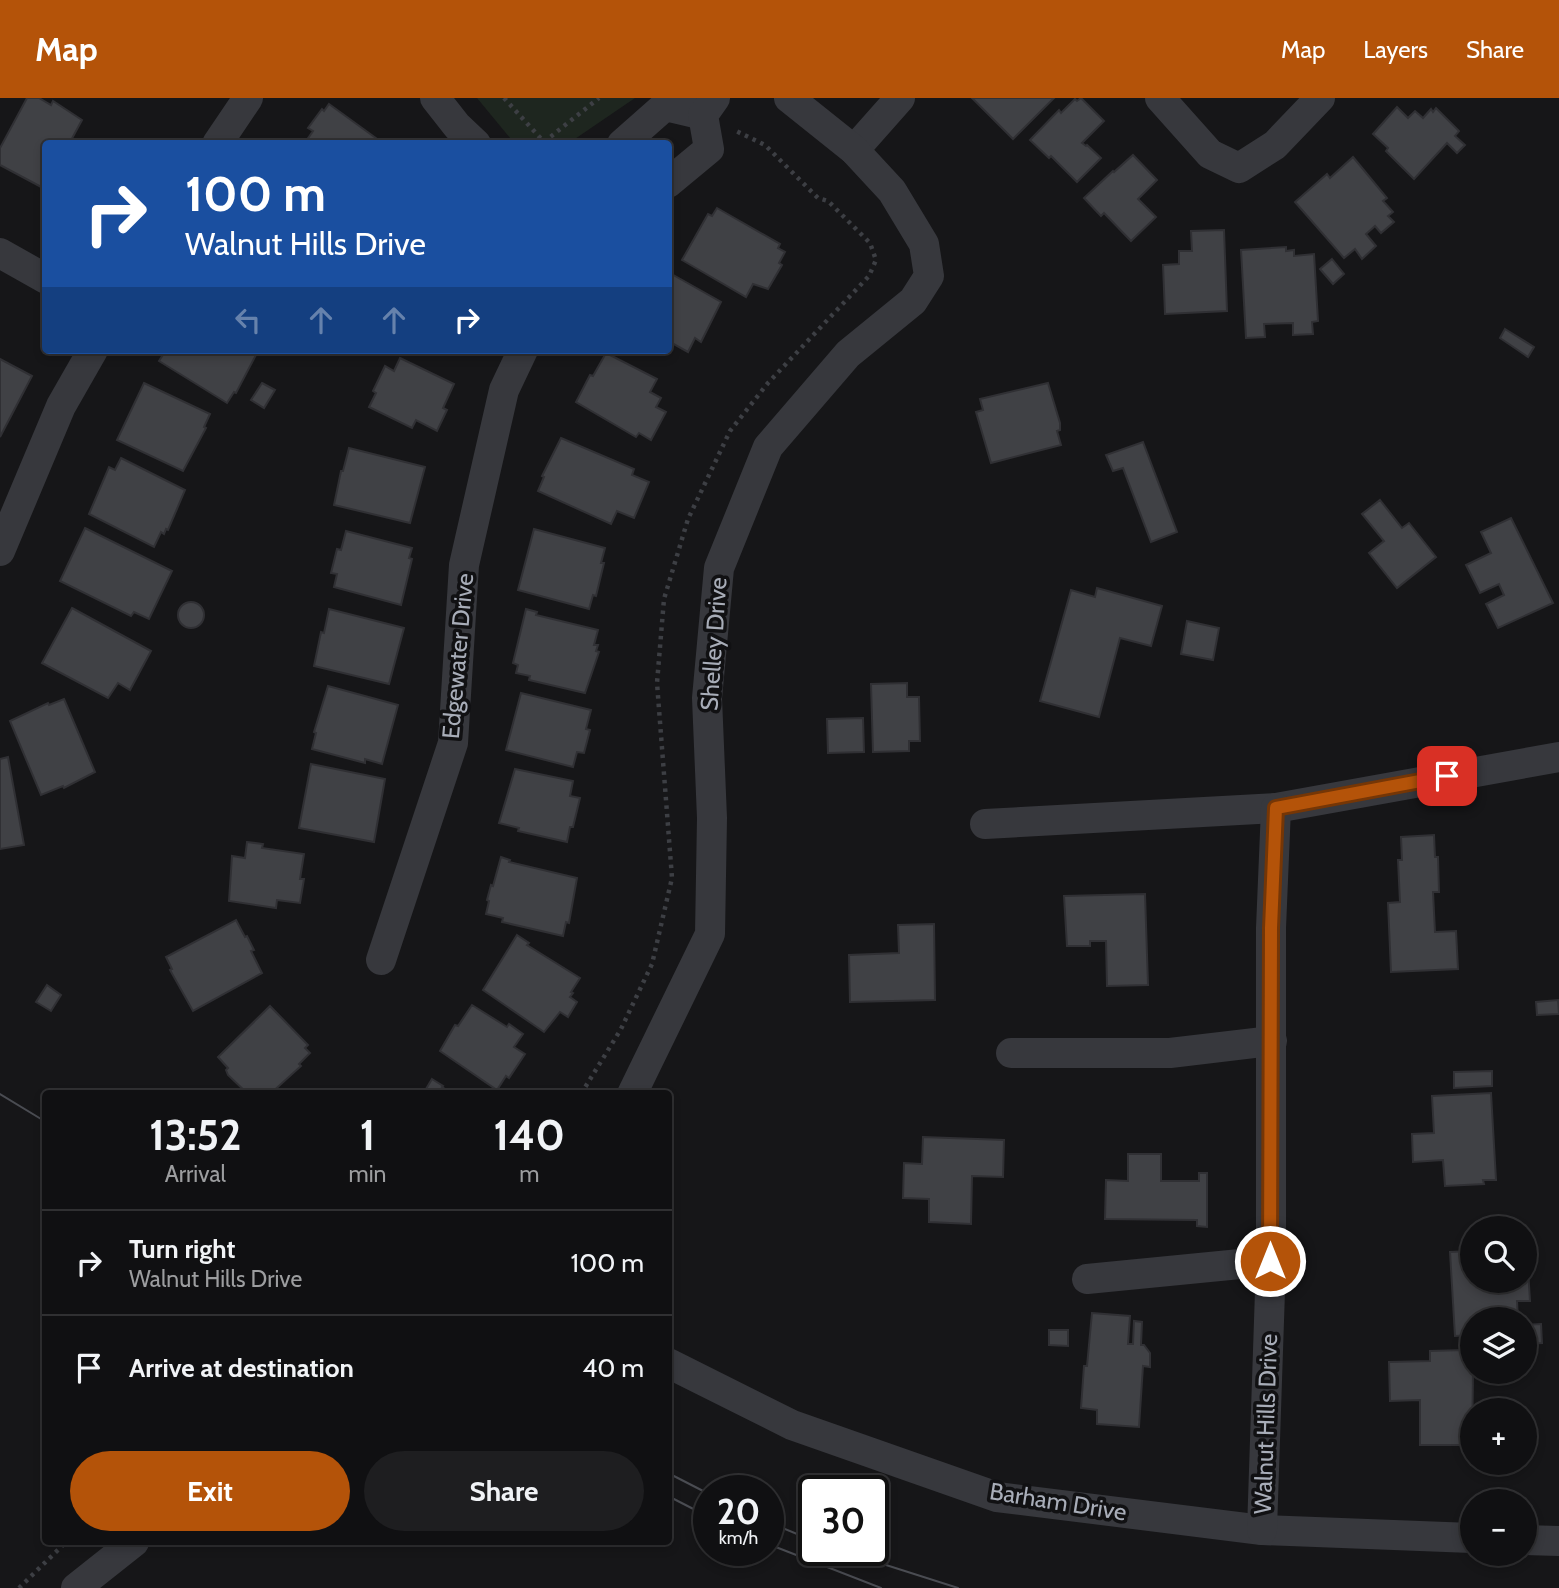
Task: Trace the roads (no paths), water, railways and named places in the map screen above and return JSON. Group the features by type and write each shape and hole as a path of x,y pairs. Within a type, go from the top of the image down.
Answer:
{"street":[{"path":"220,140 248,98"},
{"path":"435,98 472,140"},
{"path":"678,98 709,107"},
{"name":"Shelley Drive","path":"634,1090 710,934 712,818 708,698 719,568 768,447 848,354 913,301 929,276 924,244 892,191 854,149 789,98"},
{"path":"854,149 900,98"},
{"path":"1160,98 1210,154 1239,168 1275,145 1321,98"},
{"path":"627,140 665,106 709,107"},
{"path":"672,180 709,149 709,107"},
{"path":"0,253 42,277"},
{"path":"0,551 61,406 91,354"},
{"name":"Edgewater Drive","path":"382,960 453,743 464,565 504,390 521,354"},
{"path":"985,824 1276,808 1559,757"},
{"name":"Walnut Hills Drive","path":"1262,1530 1270,1261 1271,928 1276,808"},
{"path":"1011,1053 1170,1054 1272,1041"},
{"path":"1087,1279 1270,1261"},
{"name":"Barham Drive","path":"672,1365 792,1425 997,1497 1262,1530 1460,1538"},
{"path":"1537,1540 1559,1541"},
{"path":"76,1588 130,1545"}],"tram line":[{"path":"0,1094 42,1120"},
{"path":"672,1475 693,1486"},
{"path":"672,1498 693,1509"},
{"path":"784,1529 798,1534"},
{"path":"784,1550 881,1588"},
{"path":"889,1566 958,1588"}]}
